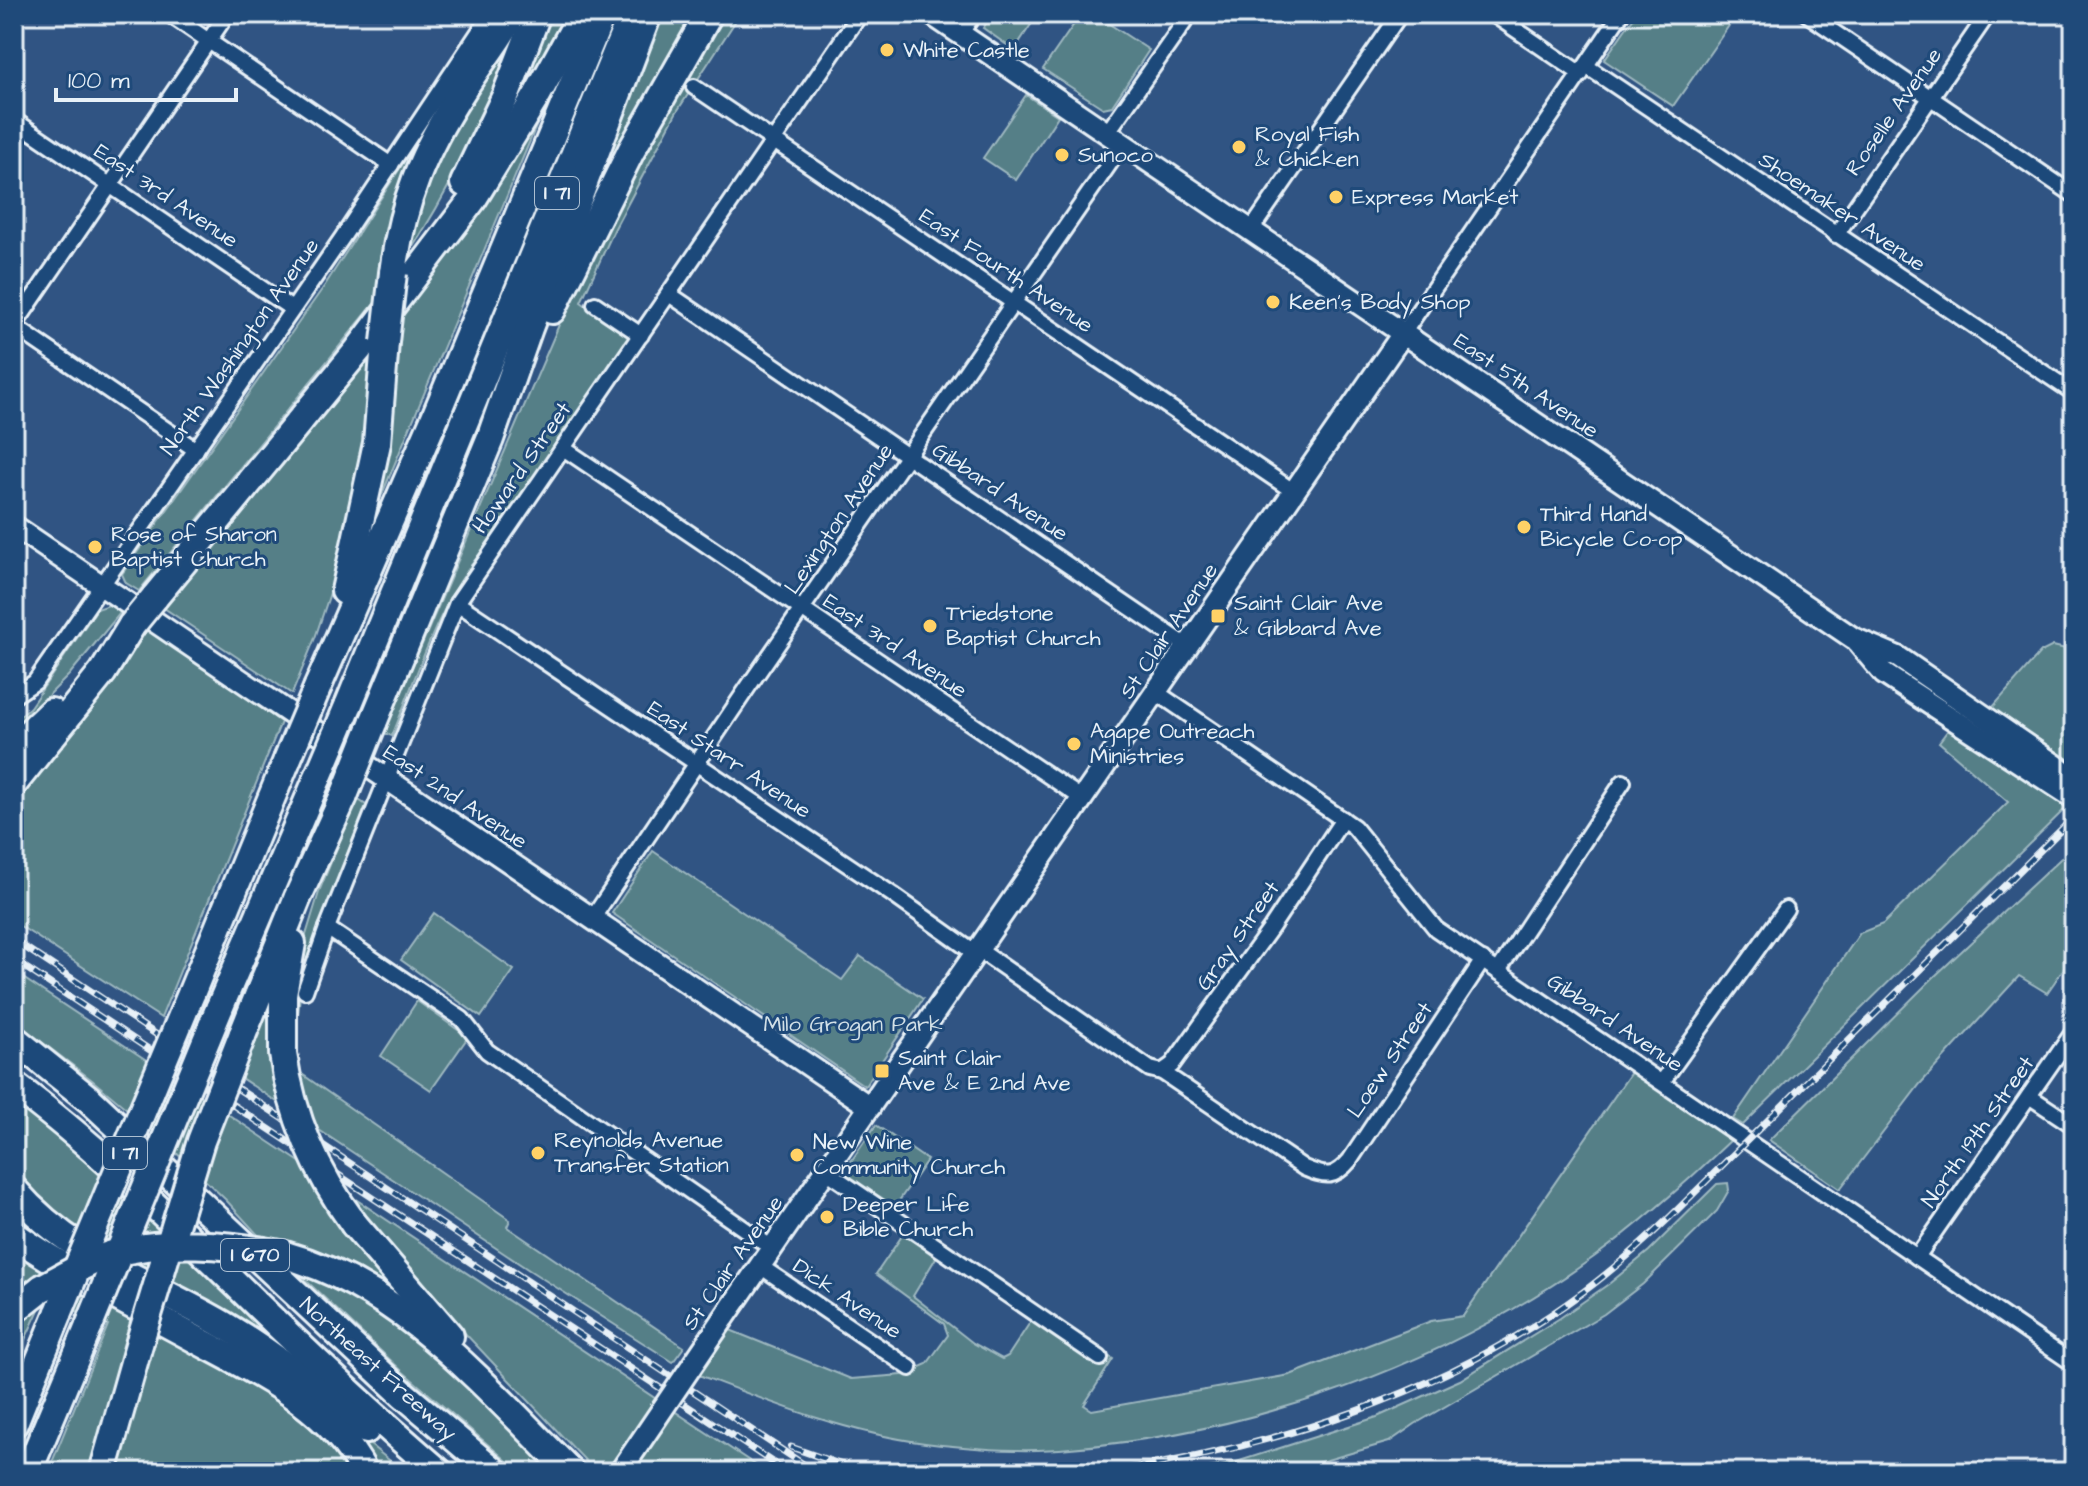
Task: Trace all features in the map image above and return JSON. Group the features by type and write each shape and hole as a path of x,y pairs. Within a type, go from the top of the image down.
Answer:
{"highway":[{"path":"337,642 346,585 377,443 385,342 400,279 403,214 424,155 463,88 513,14"},
{"path":"14,747 61,702 132,625 358,350 482,150 537,14"},
{"path":"400,279 473,199 536,97 582,14"},
{"name":"I 71","path":"14,1423 287,760 435,417 602,14"},
{"name":"I 71","path":"28,1472 348,706 632,14"},
{"path":"103,1472 201,1141 297,899 344,796 490,439 648,14"},
{"path":"490,439 631,151 709,14"},
{"path":"14,783 103,672 132,625"},
{"path":"315,862 286,965 281,1029 296,1118 328,1188 354,1224 521,1422"},
{"name":"Northeast Freeway","path":"14,1039 90,1100 403,1394 495,1472"},
{"name":"Northeast Freeway","path":"14,1085 90,1144 134,1184 313,1360 439,1472"},
{"path":"14,1190 45,1221 94,1257 208,1316 270,1354 418,1472"},
{"path":"14,1235 288,1391 346,1443 364,1472"},
{"path":"14,1302 77,1268 111,1254 150,1248 228,1245 285,1255 336,1273 392,1305 423,1328 571,1472"},
{"path":"14,1310 42,1288"}],"street":[{"path":"169,14 391,165"},
{"path":"196,450 14,326 227,14"},
{"name":"North Washington Avenue","path":"14,696 35,682 391,165 491,14"},
{"name":"Howard Street","path":"305,991 327,928 457,603 860,14"},
{"name":"East 5th Avenue","path":"931,14 1853,638 1898,657 2074,778"},
{"path":"960,34 974,14"},
{"name":"Lexington Avenue","path":"592,919 1014,302 1190,14"},
{"path":"1251,230 1400,14"},
{"name":"Shoemaker Avenue","path":"1493,14 2074,393"},
{"name":"St Clair Avenue","path":"620,1472 1621,14"},
{"path":"1807,14 2074,195"},
{"name":"Roselle Avenue","path":"1836,235 1988,14"},
{"name":"East Fourth Avenue","path":"694,87 1293,491"},
{"name":"East 3rd Avenue","path":"14,120 292,309"},
{"name":"Gibbard Avenue","path":"669,294 1187,646"},
{"path":"595,304 641,335"},
{"name":"East 3rd Avenue","path":"563,448 1083,799"},
{"name":"East 2nd Avenue","path":"14,526 870,1107"},
{"name":"East Starr Avenue","path":"457,603 1150,1069 1162,1072 1304,1168 1327,1176"},
{"name":"East 5th Avenue","path":"1853,638 1884,674 2074,798"},
{"name":"Gibbard Avenue","path":"1156,692 1354,827 1436,929 2074,1364"},
{"path":"1498,971 1623,782"},
{"name":"Gray Street","path":"1162,1072 1172,1065 1229,987 1343,819"},
{"path":"1662,1082 1786,909"},
{"path":"327,928 462,1019 487,1051 772,1248"},
{"name":"Loew Street","path":"1327,1176 1341,1171 1350,1160 1483,960"},
{"name":"North 19th Street","path":"1917,1257 2074,1031"},
{"path":"2029,1096 2074,1126"},
{"path":"826,1171 1100,1358"},
{"name":"Dick Avenue","path":"760,1266 910,1368"}],"green space":[{"path":"528,14 456,172 403,262 437,146"},
{"path":"544,14 567,14 509,118"},
{"path":"660,14 698,14 558,285"},
{"path":"722,14 740,14 676,113 615,228 581,302 630,338 453,593 430,640 392,736 384,733 582,271"},
{"path":"993,14 1038,14 1014,50 983,28"},
{"path":"1081,14 1094,14 1149,50 1112,106 1103,108 1043,69"},
{"path":"1636,14 1737,14 1673,106 1604,60"},
{"path":"1026,95 1058,116 1016,180 983,158"},
{"path":"539,111 542,112 375,511 394,322"},
{"path":"422,134 383,293 139,591 126,583 122,574 325,285"},
{"path":"376,349 369,418 335,578 292,694 164,608"},
{"path":"109,605 121,612 69,675 14,730 14,717 30,707 97,609"},
{"path":"148,629 281,722 161,1018 14,922 14,795 38,761"},
{"path":"2053,646 2074,651 2074,763 1992,708 2041,652"},
{"path":"1951,726 2049,795 2074,769 2074,800 1743,1125 1733,1119 1860,933 1883,924 2008,802 1939,742"},
{"path":"357,799 366,805 303,969 296,1033 299,1072 510,1220 507,1227 684,1347 673,1362 217,1062 228,1032 248,1043 264,1003 296,968 320,889"},
{"path":"2074,846 2074,954 2047,993 2019,976 1920,1084 1840,1189 1769,1140 1935,976"},
{"name":"Milo Grogan Park","path":"653,851 842,980 860,956 923,999 865,1086 612,913"},
{"path":"434,913 514,970 481,1017 401,960"},
{"path":"14,972 766,1472 596,1472 411,1276 358,1246 390,1286 334,1258 259,1236 151,1129 14,1021"},
{"path":"417,1001 468,1037 431,1090 381,1056"},
{"path":"1632,1071 1732,1139 1630,1230 1536,1296 1411,1361 1345,1387 1209,1427 1139,1440 1016,1450 925,1443 867,1432 810,1416 699,1375 730,1330 851,1379 902,1375 927,1364 948,1335 944,1324 876,1274 904,1233 937,1256 913,1296 973,1343 1002,1359 1008,1356 1040,1312 1113,1359 1084,1405 1092,1410 1290,1375 1431,1321 1463,1316"},
{"path":"14,1099 109,1177 291,1356 79,1240 14,1180"},
{"path":"876,1125 927,1160 894,1208 843,1173"},
{"path":"1728,1183 1729,1190 1717,1211 1643,1284 1604,1314 1389,1442 1286,1472 1184,1472 1227,1465 1377,1417 1460,1380 1610,1283 1649,1251 1717,1184"},
{"path":"14,1246 268,1392 327,1436 349,1472 117,1472 121,1442 97,1472 48,1472 108,1325 48,1298 43,1301 14,1363 14,1320 55,1291 33,1277 14,1290"},
{"path":"297,1272 332,1281 413,1331 555,1472 520,1472 402,1371"},
{"path":"354,1432 404,1472 373,1472"}],"railway":[{"path":"1108,1472 1233,1448 1357,1411 1417,1387 1530,1328 1583,1292 1671,1216 2074,817"},
{"path":"14,940 815,1472"},
{"path":"14,960 787,1472"},
{"path":"791,1447 862,1472"}],"place":[{"name":"White Castle","path":"887,50"},
{"name":"Royal Fish & Chicken","path":"1239,147"},
{"name":"Sunoco","path":"1062,155"},
{"name":"Express Market","path":"1336,197"},
{"name":"Keen's Body Shop","path":"1273,302"},
{"name":"Third Hand Bicycle Co-op","path":"1524,527"},
{"name":"Rose of Sharon Baptist Church","path":"95,547"},
{"name":"Saint Clair Ave & Gibbard Ave","path":"1218,616"},
{"name":"Triedstone Baptist Church","path":"930,626"},
{"name":"Agape Outreach Ministries","path":"1074,744"},
{"name":"Saint Clair Ave & E 2nd Ave","path":"882,1071"},
{"name":"Reynolds Avenue Transfer Station","path":"538,1153"},
{"name":"New Wine Community Church","path":"797,1155"},
{"name":"Deeper Life Bible Church","path":"827,1217"}]}
